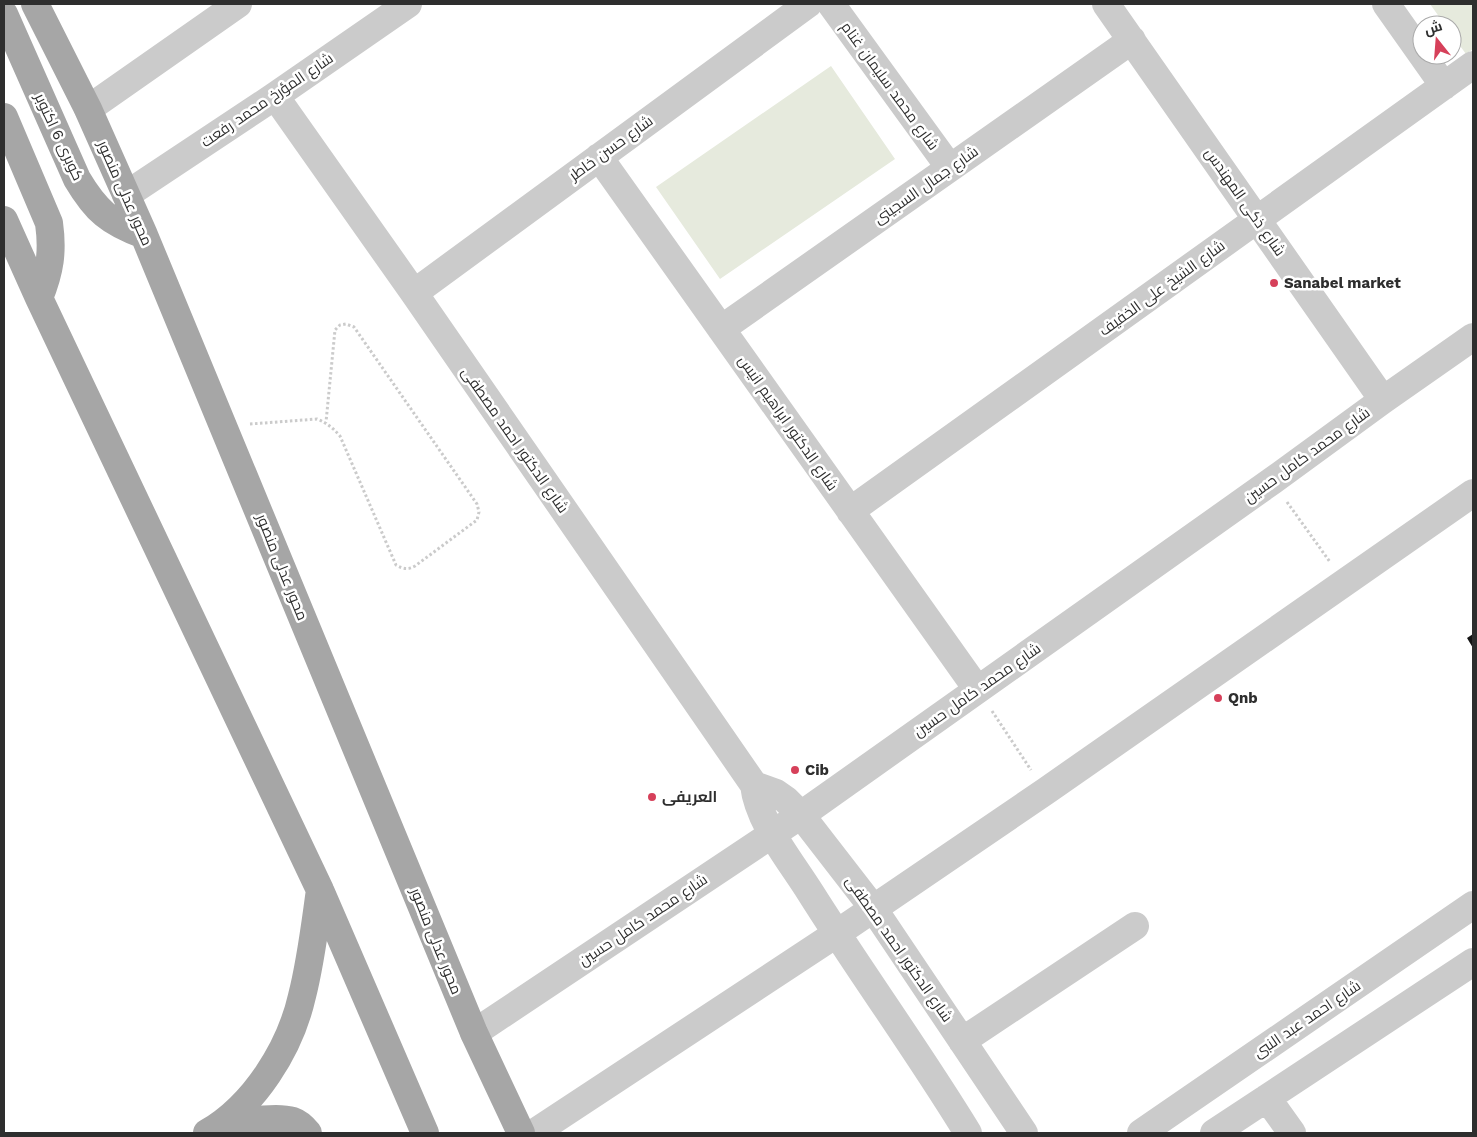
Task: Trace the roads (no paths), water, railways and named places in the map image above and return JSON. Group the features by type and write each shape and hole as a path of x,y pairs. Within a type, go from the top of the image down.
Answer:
{"main road":[{"name":"محور عدلى منصور","path":"35,4 88,109 144,235 474,1033 521,1133"},
{"name":"كوبرى 6 اكتوبر","path":"4,14 78,179 88,197 103,215 124,228 144,235"},
{"path":"4,117 49,223 51,259 47,279 39,298"},
{"path":"4,220 39,298 320,890 425,1133"},
{"path":"212,1130 246,1100 265,1077 293,1025 302,997 320,890"},
{"path":"212,1130 258,1120 277,1120 292,1121 302,1126 308,1133"}],"street":[{"path":"88,109 205,14 238,4"},
{"name":"شارع المؤرخ محمد رفعت","path":"126,196 408,4"},
{"name":"شارع حسن خاطر","path":"414,293 808,4"},
{"name":"شارع محمد سليمان غنام","path":"831,4 950,168"},
{"name":"شارع ذكى المهندس","path":"1106,4 1383,400"},
{"path":"1386,4 1444,86"},
{"name":"شارع جمال السجينى","path":"721,329 1132,40"},
{"name":"شارع الشيخ على الخفيف","path":"850,511 1473,65"},
{"name":"شارع الدكتور احمد مصطفى","path":"274,96 414,293 754,785 758,807 773,834 836,934 935,1079 968,1133"},
{"name":"شارع الدكتور ابراهيم انيس","path":"598,157 977,689"},
{"name":"شارع محمد كامل حسين","path":"474,1033 801,815 1272,481 1383,400 1473,338"},
{"path":"534,1133 836,934 1046,792 1473,493"},
{"path":"1441,515 1473,517"},
{"name":"شارع الدكتور احمد مصطفى","path":"754,785 776,793 801,815 873,908 1024,1133"},
{"name":"شارع احمد عبد النبى","path":"1141,1133 1473,905"},
{"path":"962,1041 1135,926"},
{"path":"1214,1133 1473,962"},
{"path":"1268,1098 1292,1133"}],"place":[{"name":"Sanabel market","path":"1274,283"},
{"name":"Qnb","path":"1218,698"},
{"name":"Cib","path":"795,770"},
{"name":"العريفى","path":"652,797"}]}
